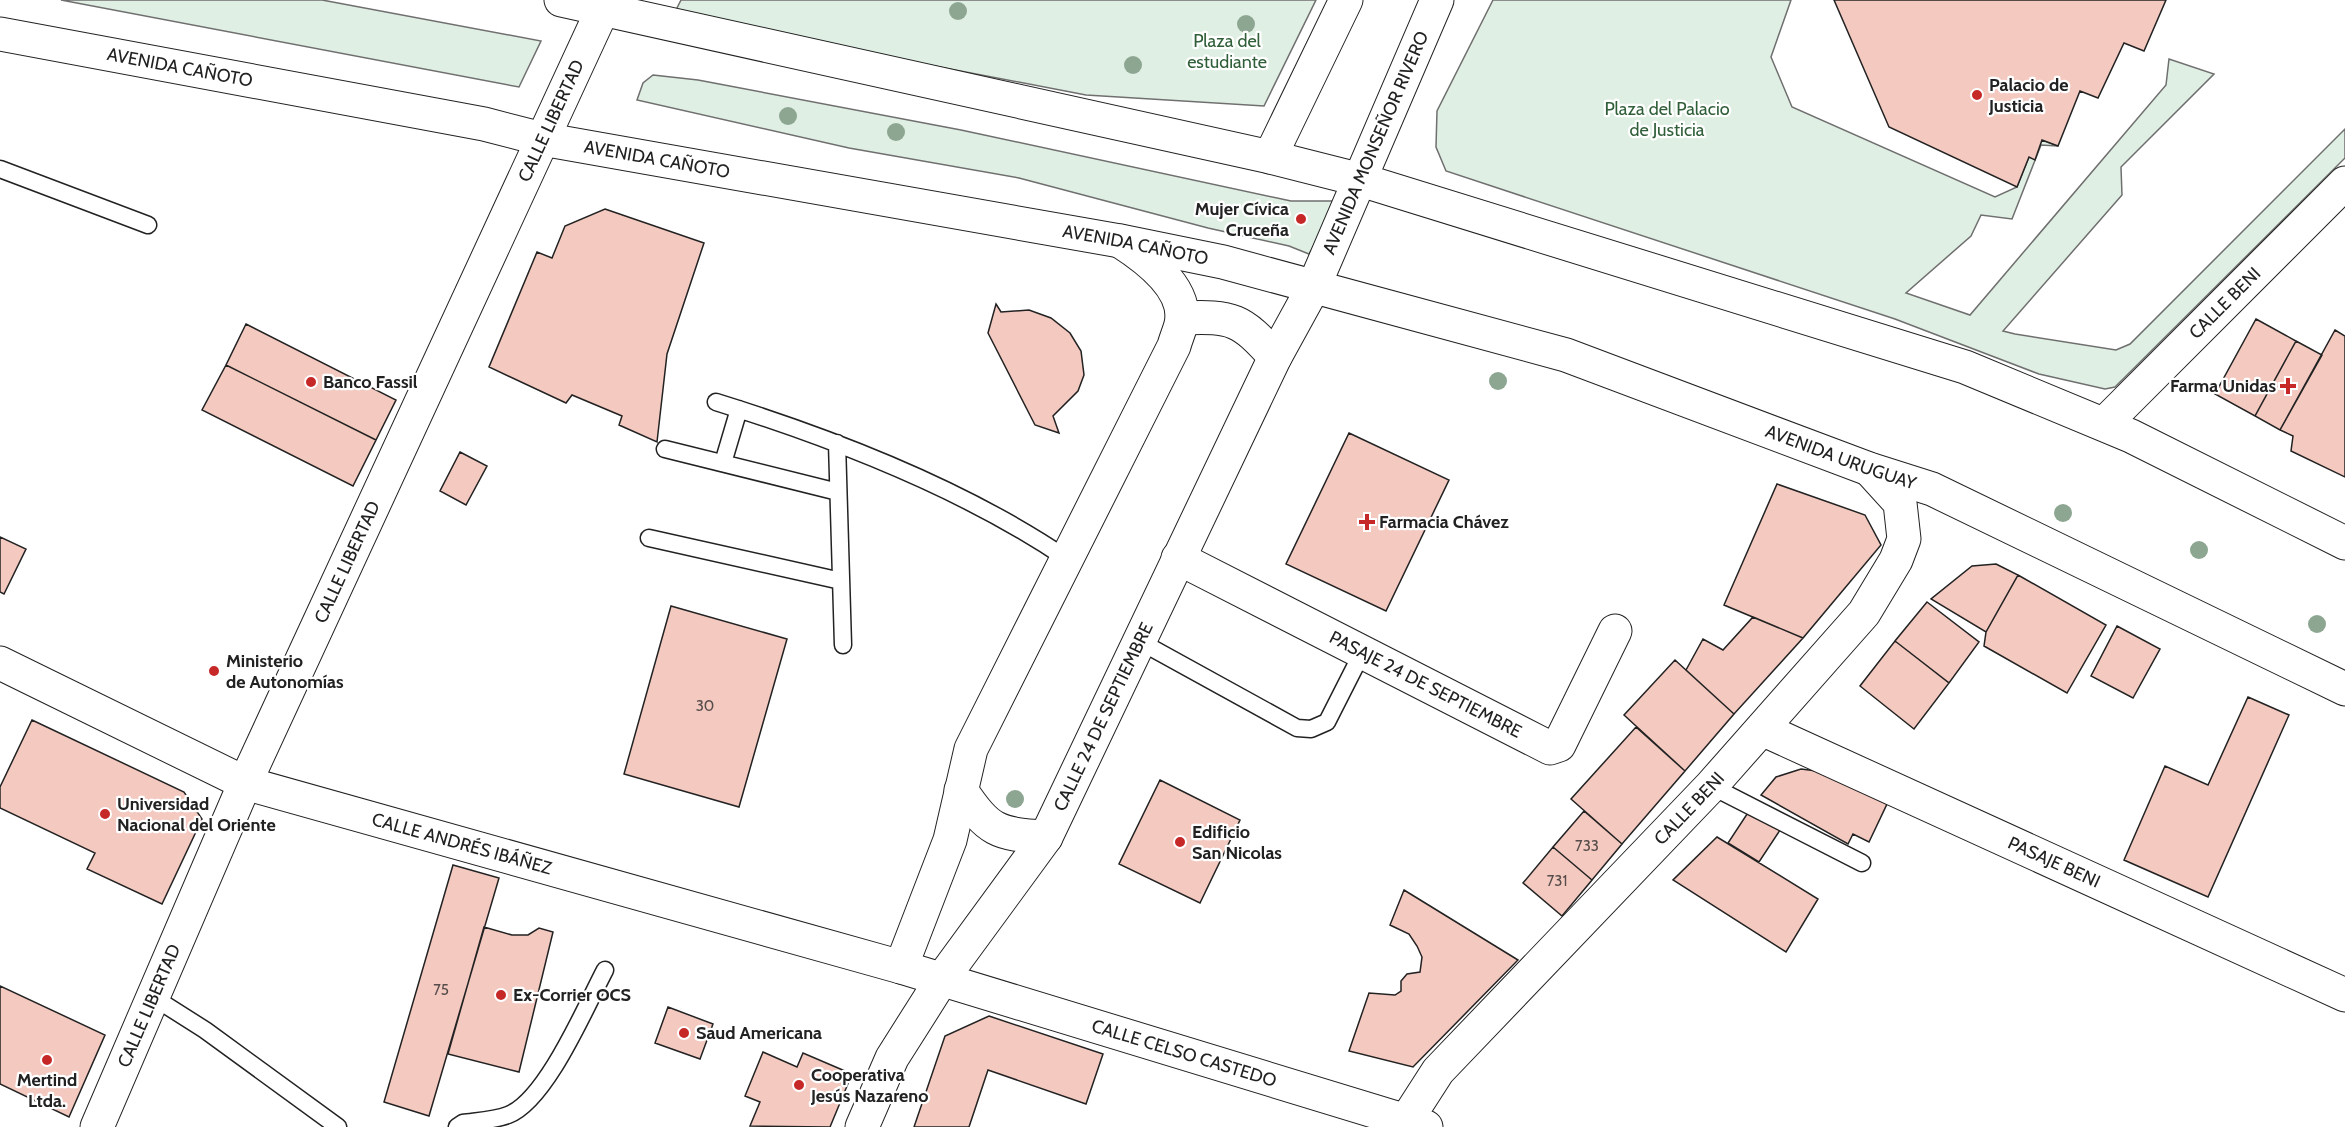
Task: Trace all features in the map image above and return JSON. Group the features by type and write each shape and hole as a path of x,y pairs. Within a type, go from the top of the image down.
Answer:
{"street":[{"path":"561,0 604,5 1270,157 1361,180 1965,367 2104,424 2345,543"},
{"path":"1270,157 1346,0"},
{"name":"AVENIDA MONSEÑOR RIVERO","path":"1314,286 1437,0"},
{"name":"CALLE LIBERTAD","path":"97,1127 245,783 604,5"},
{"name":"AVENIDA CAÑOTO","path":"0,34 484,124 542,139 1204,257 1314,286"},
{"name":"CALLE BENI","path":"2104,424 2345,183"},
{"path":"901,967 950,840 971,749 1174,346 1182,318 1175,292 1152,262 1120,241"},
{"name":"CALLE 24 DE SEPTIEMBRE","path":"862,1127 892,1058 942,980 1046,837 1275,357 1314,286"},
{"name":"AVENIDA URUGUAY","path":"1314,286 1566,355 1869,469 1932,489 2345,689"},
{"path":"1182,318 1228,319 1248,328 1275,357"},
{"name":"CALLE BENI","path":"1411,1125 1438,1071 1711,786 1864,614 1901,550 1904,539 1900,503 1869,469"},
{"name":"PASAJE 24 DE SEPTIEMBRE","path":"1178,558 1550,748 1559,746 1615,631"},
{"name":"CALLE ANDRÉS IBÁÑEZ","path":"0,663 245,783 942,980"},
{"name":"PASAJE BENI","path":"1762,729 2345,995"},
{"path":"961,790 979,816 995,830 1017,835 1046,837"},
{"name":"CALLE CELSO CASTEDO","path":"942,980 1411,1125"}],"lane":[{"path":"0,169 148,225"},
{"path":"716,402 837,443 1019,527 1067,559"},
{"path":"723,463 739,409"},
{"path":"837,443 843,645"},
{"path":"665,449 838,492"},
{"path":"649,538 842,581"},
{"path":"1139,641 1297,728 1311,729 1327,722 1363,651"},
{"path":"1711,786 1862,863"},
{"path":"457,1127 463,1123 510,1115 531,1098 549,1076 605,970"},
{"path":"153,997 205,1030 338,1127"}],"green space":[{"path":"61,0 322,0 541,41 519,87"},
{"name":"Plaza del estudiante","path":"681,0 1316,0 1264,106 1086,95 673,16"},
{"name":"Plaza del Palacio de Justicia","path":"1493,0 1791,0 1771,57 1792,107 1995,197 2017,187 2029,157 2042,140 2058,146 2041,145 2012,219 1981,215 1971,236 1906,293 1970,315 2166,85 2169,59 2214,74 2121,167 2122,195 2003,331 2015,334 2116,350 2130,344 2345,129 2345,158 2115,387 2105,389 2039,374 1895,319 1446,171 1436,147 1437,111"},
{"path":"653,75 698,80 961,130 1291,201 1341,201 1309,254 1289,246 1208,228 1019,178 849,148 637,100 643,83"}],"building":[{"name":"Palacio de Justicia","path":"1834,0 2166,0 2144,51 2124,43 2098,98 2080,91 2058,146 2042,140 2035,160 2029,157 2017,187 1889,127"},
{"path":"605,209 704,243 667,354 657,442 619,425 622,416 572,395 566,403 489,367 537,252 552,258 565,226"},
{"path":"996,304 1001,312 1029,310 1051,318 1070,333 1081,351 1084,375 1078,391 1053,416 1059,433 1035,425 988,333"},
{"path":"2256,319 2296,341 2255,416 2215,394"},
{"name":"Banco Fassil","path":"246,324 396,400 376,440 226,365"},
{"path":"2335,330 2345,336 2345,477 2291,451 2293,436 2280,430"},
{"name":"Farma Unidas","path":"2296,341 2322,355 2280,430 2255,416"},
{"path":"226,365 376,440 353,486 202,410"},
{"name":"Farmacia Chávez","path":"1349,433 1449,480 1386,611 1286,564"},
{"path":"460,452 487,466 466,505 440,491"},
{"path":"1777,484 1865,515 1881,545 1803,638 1724,605"},
{"path":"0,537 26,549 4,594 0,592"},
{"path":"1996,564 2018,575 1986,632 1931,599 1972,566"},
{"path":"2018,575 2106,625 2067,693 1984,646 1986,632"},
{"path":"1927,602 1979,642 1949,683 1895,641"},
{"path":"671,606 787,639 739,807 624,774"},
{"path":"1753,617 1803,638 1734,714 1686,670 1703,639 1723,650"},
{"path":"2117,626 2160,649 2133,698 2091,676"},
{"path":"1895,641 1949,683 1914,729 1860,686"},
{"path":"1675,660 1734,714 1685,771 1624,715"},
{"path":"2248,697 2289,715 2208,897 2124,860 2165,766 2208,785"},
{"name":"Universidad Nacional del Oriente","path":"32,720 184,792 202,819 162,904 87,869 95,853 0,808 0,787"},
{"path":"1636,727 1685,771 1622,844 1571,799"},
{"path":"1801,769 1817,771 1887,804 1869,842 1853,834 1848,844 1761,795 1776,777"},
{"name":"Edificio San Nicolas","path":"1160,780 1240,820 1200,903 1119,864"},
{"path":"1751,808 1782,827 1759,862 1728,843"},
{"path":"1584,811 1622,844 1592,880 1553,847"},
{"path":"1717,837 1818,899 1786,952 1673,880"},
{"path":"1553,847 1592,880 1562,916 1523,883"},
{"path":"453,865 499,878 429,1116 384,1102"},
{"path":"1404,890 1518,960 1413,1067 1349,1051 1369,993 1395,995 1401,991 1401,981 1407,974 1420,972 1422,957 1417,946 1409,934 1390,925"},
{"name":"Ex-Corrier OCS","path":"484,927 512,935 528,935 539,928 553,932 519,1072 448,1054"},
{"name":"Mertind Ltda.","path":"0,986 105,1035 69,1117 0,1084"},
{"name":"Saud Americana","path":"668,1007 713,1024 700,1059 655,1043"},
{"path":"989,1016 1103,1054 1086,1104 988,1070 969,1127 914,1127 945,1036"},
{"name":"Cooperativa Jesús Nazareno","path":"763,1052 797,1067 803,1053 852,1074 830,1127 750,1126 760,1102 745,1096"}],"place":[{"name":"Palacio de Justicia","path":"1977,95"},
{"name":"Mujer Cívica Cruceña","path":"1301,219"},
{"name":"Banco Fassil","path":"311,382"},
{"name":"Farma Unidas","path":"2288,386"},
{"name":"Farmacia Chávez","path":"1367,522"},
{"name":"Ministerio de Autonomías","path":"214,671"},
{"name":"Universidad Nacional del Oriente","path":"105,814"},
{"name":"Edificio San Nicolas","path":"1180,842"},
{"name":"Ex-Corrier OCS","path":"501,995"},
{"name":"Saud Americana","path":"684,1033"},
{"name":"Mertind Ltda.","path":"47,1060"},
{"name":"Cooperativa Jesús Nazareno","path":"799,1085"}]}
